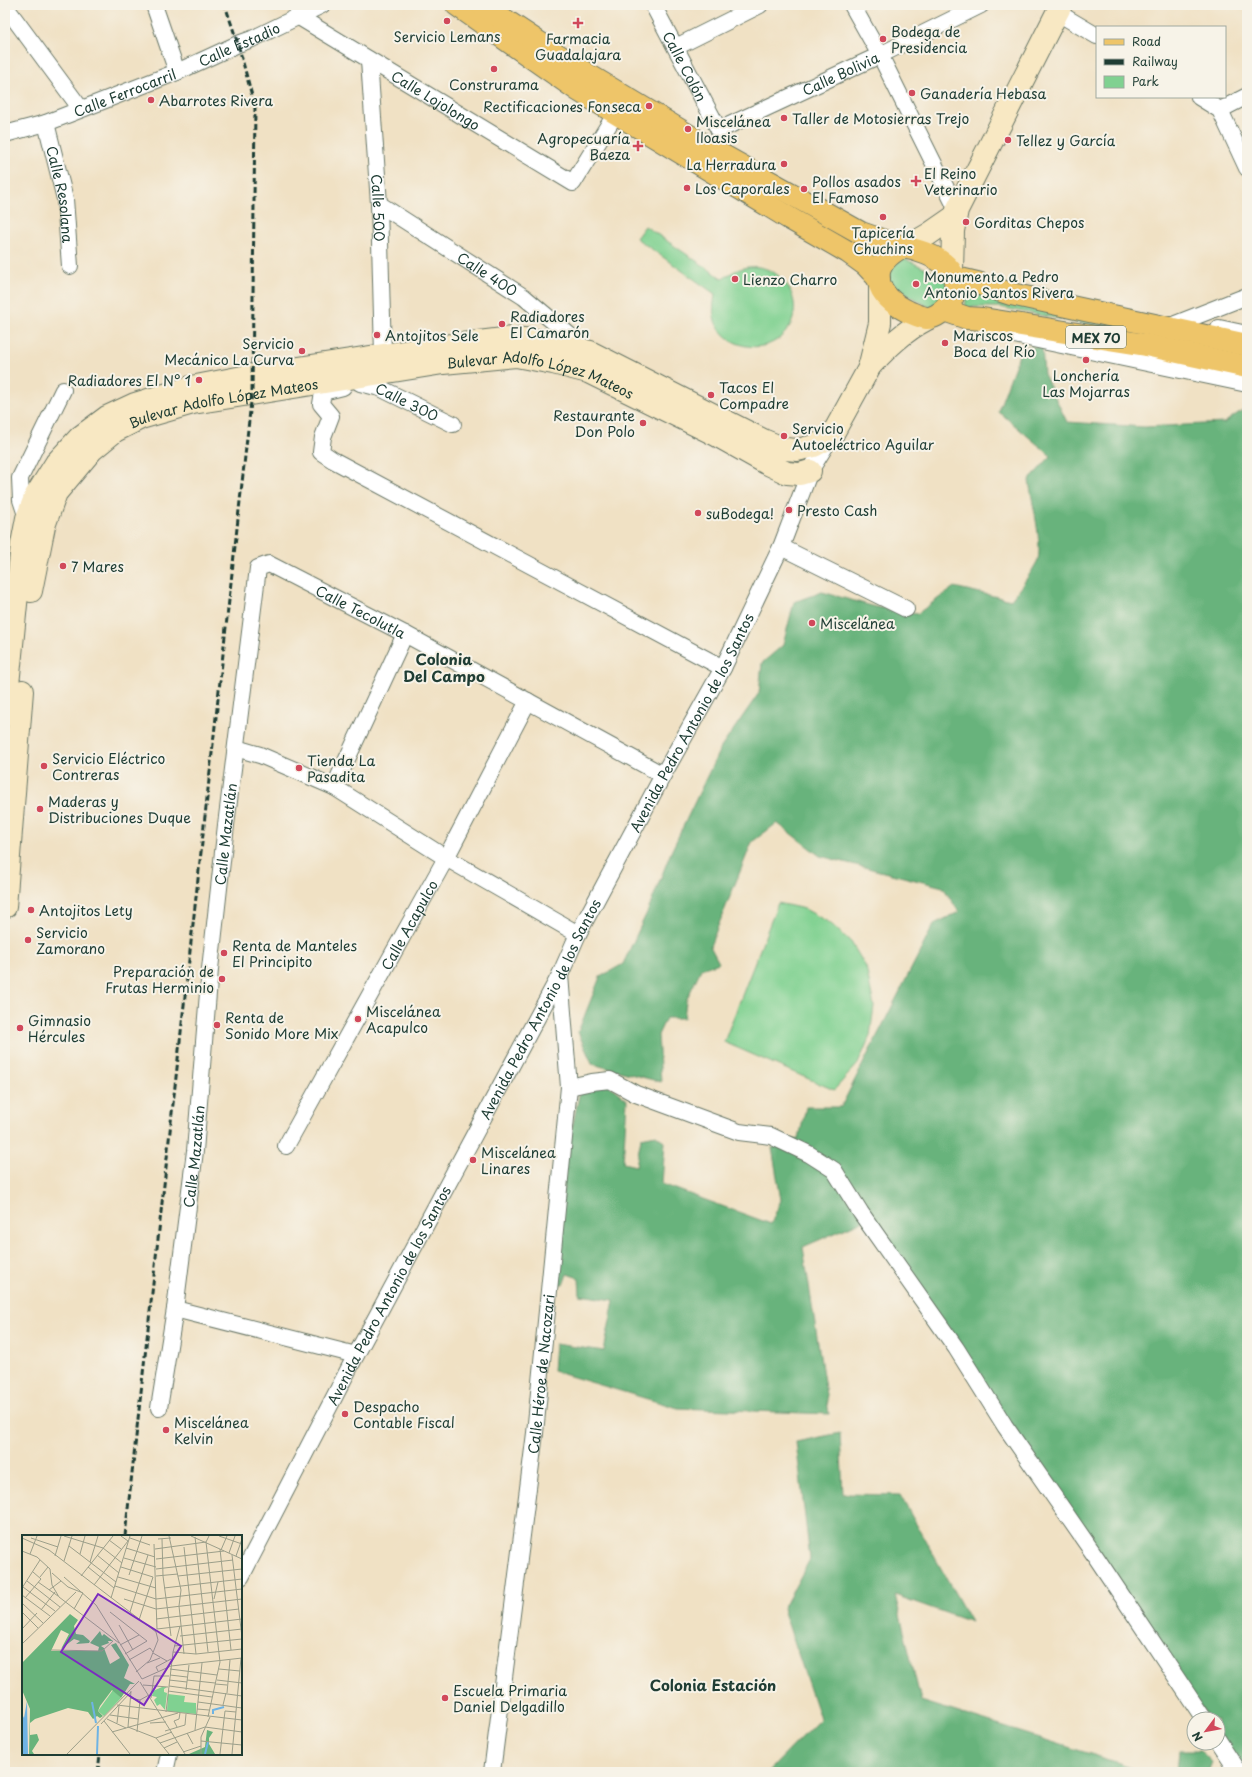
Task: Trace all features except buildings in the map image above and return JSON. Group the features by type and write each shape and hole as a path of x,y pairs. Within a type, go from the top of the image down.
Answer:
{"main road":[{"name":"MEX 70","path":"457,5 578,90 789,218 848,252 866,266 880,282 884,294 902,309 983,319 1146,345 1247,367"},
{"name":"MEX 70","path":"482,5 585,74 715,139 861,233 904,248 921,251 932,256 953,271 977,283 1011,294 1168,324 1247,345"},
{"path":"831,436 869,368 892,343 912,327 936,314 952,299 955,289 953,271 956,213 1059,9"},
{"path":"869,368 880,323 879,272 886,258 929,234 956,213"},
{"path":"1146,345 1168,324"},
{"name":"Bulevar Adolfo López Mateos","path":"5,715 19,576 27,518 36,495 56,463 80,437 107,417 135,404 192,387 253,375 428,348 512,338 546,341 590,352 785,449 797,450 814,446 831,436"},
{"name":"Bulevar Adolfo López Mateos","path":"5,899 28,612 33,576 44,526 56,493 72,472 92,450 114,431 141,418 194,403 221,398 360,380 444,363 516,356 553,362 588,372 716,435 766,464 787,473 800,474 810,471"}],"street":[{"name":"Calle Ferrocarril","path":"5,134 46,123 177,72 154,5"},
{"name":"Calle Estadio","path":"177,72 322,5"},
{"name":"Calle Colón","path":"653,5 676,47 715,139"},
{"path":"676,47 760,5"},
{"path":"852,5 880,55 956,213"},
{"name":"Calle Bolivia","path":"715,139 981,5"},
{"path":"5,6 81,109"},
{"path":"1059,9 1096,35"},
{"name":"Calle Lojolongo","path":"298,17 573,183 616,113"},
{"name":"Calle 500","path":"369,60 379,204 384,355"},
{"path":"1220,110 1247,96"},
{"path":"1201,98 1220,110 1247,168"},
{"name":"Calle Resolana","path":"46,123 65,199 70,266"},
{"name":"Calle 400","path":"379,204 524,297 590,352"},
{"path":"953,271 1168,324 1247,334"},
{"path":"1168,324 1247,296"},
{"path":"936,314 990,330 1247,384"},
{"path":"360,380 323,392 321,404 331,416 323,437 322,452 340,464 723,668"},
{"name":"Calle 300","path":"360,380 380,388 453,424"},
{"path":"27,518 21,500 20,478 63,390"},
{"name":"Avenida Pedro Antonio de los Santos","path":"242,1575 356,1355 560,975 578,934 663,775 723,668 781,547 810,471 831,436"},
{"path":"781,547 906,609"},
{"name":"Calle Tecolutla","path":"236,748 258,568 269,564 405,634 663,775"},
{"path":"334,787 405,634"},
{"name":"Calle Acapulco","path":"286,1146 446,858 528,701"},
{"path":"236,748 260,755 334,787 446,858 578,934"},
{"name":"Calle Mazatlán","path":"175,1309 195,1151 210,969 236,748"},
{"name":"Calle Héroe de Nacozari","path":"492,1772 535,1433 569,1087 560,975"},
{"path":"569,1087 610,1080 636,1094 739,1132 771,1136 809,1154 834,1170 861,1213 956,1348 1005,1426 1096,1557 1199,1711"},
{"path":"159,1408 175,1309 356,1355"},
{"path":"1225,1751 1239,1772"},
{"path":"165,1772 169,1755"}],"green space":[{"path":"645,226 723,279 740,269 757,267 772,271 784,281 791,293 794,308 791,323 781,337 773,343 754,347 744,346 727,337 720,330 714,318 713,311 715,294 636,238"},
{"path":"903,258 941,276 945,280 948,290 931,308 890,285 888,269"},
{"path":"968,287 1146,329 1143,336 1000,307 965,307"},
{"path":"1022,347 1042,347 1044,374 1067,422 1145,427 1224,423 1247,407 1247,1772 1245,1772 1226,1744 1226,1711 1204,1711 867,1219 803,1247 829,1414 678,1408 553,1371 555,1344 604,1351 614,1300 580,1295 579,1278 567,1274 563,1285 555,1284 566,1157 581,1086 609,1085 627,1100 623,1163 636,1166 641,1138 656,1135 665,1142 662,1184 771,1224 781,1200 772,1148 799,1138 806,1107 841,1107 934,924 959,912 943,887 820,856 777,823 752,842 710,946 719,963 701,969 686,1001 684,1018 666,1018 658,1035 661,1082 592,1064 578,1032 600,977 623,964 649,908 671,852 720,749 759,693 762,663 783,645 794,602 822,592 876,607 917,614 954,587 1011,600 1025,581 1037,562 1039,555 1038,535 1029,480 1051,456 998,411"},
{"path":"778,903 805,909 830,923 851,942 866,967 874,1006 870,1036 858,1064 834,1090 724,1042"},
{"path":"840,1433 843,1494 900,1495 971,1622 895,1595 921,1701 1148,1772 768,1772 820,1719 783,1609 810,1559 796,1442"},
{"path":"1179,1750 1201,1751 1212,1762 1208,1772 1177,1772"}],"railway":[{"path":"125,1535 252,393 255,107 238,44 225,5"},
{"path":"98,1772 100,1755"}],"place":[{"name":"Servicio Lemans","path":"447,21"},
{"name":"Farmacia Guadalajara","path":"578,23"},
{"name":"Bodega de Presidencia","path":"883,39"},
{"name":"Construrama","path":"494,69"},
{"name":"Ganadería Hebasa","path":"912,93"},
{"name":"Abarrotes Rivera","path":"151,100"},
{"name":"Rectificaciones Fonseca","path":"649,106"},
{"name":"Taller de Motosierras Trejo","path":"784,118"},
{"name":"Miscelánea Iloasis","path":"688,129"},
{"name":"Tellez y García","path":"1008,140"},
{"name":"Agropecuaría Baeza","path":"638,146"},
{"name":"La Herradura","path":"784,164"},
{"name":"El Reino Veterinario","path":"916,181"},
{"name":"Los Caporales","path":"687,188"},
{"name":"Pollos asados El Famoso","path":"804,189"},
{"name":"Tapicería Chuchins","path":"883,217"},
{"name":"Gorditas Chepos","path":"966,222"},
{"name":"Lienzo Charro","path":"735,279"},
{"name":"Monumento a Pedro Antonio Santos Rivera","path":"916,284"},
{"name":"Radiadores El Camarón","path":"502,324"},
{"name":"Antojitos Sele","path":"377,335"},
{"name":"Mariscos Boca del Río","path":"945,343"},
{"name":"Servicio Mecánico La Curva","path":"302,351"},
{"name":"Lonchería Las Mojarras","path":"1086,360"},
{"name":"Radiadores El N° 1","path":"199,380"},
{"name":"Tacos El Compadre","path":"711,395"},
{"name":"Restaurante Don Polo","path":"643,423"},
{"name":"Servicio Autoeléctrico Aguilar","path":"784,436"},
{"name":"Presto Cash","path":"789,510"},
{"name":"suBodega!","path":"698,513"},
{"name":"7 Mares","path":"63,566"},
{"name":"Miscelánea","path":"812,623"},
{"name":"Servicio Eléctrico Contreras","path":"44,766"},
{"name":"Tienda La Pasadita","path":"299,768"},
{"name":"Maderas y Distribuciones Duque","path":"40,809"},
{"name":"Antojitos Lety","path":"31,910"},
{"name":"Servicio Zamorano","path":"28,940"},
{"name":"Renta de Manteles El Principito","path":"224,953"},
{"name":"Preparación de Frutas Herminio","path":"222,979"},
{"name":"Miscelánea Acapulco","path":"358,1019"},
{"name":"Renta de Sonido More Mix","path":"217,1025"},
{"name":"Gimnasio Hércules","path":"20,1028"},
{"name":"Miscelánea Linares","path":"473,1160"},
{"name":"Despacho Contable Fiscal","path":"345,1414"},
{"name":"Miscelánea Kelvin","path":"166,1430"},
{"name":"Escuela Primaria Daniel Delgadillo","path":"445,1698"}],"district":[{"name":"Colonia Del Campo","path":"444,666"},
{"name":"Colonia Estación","path":"713,1684"}]}
